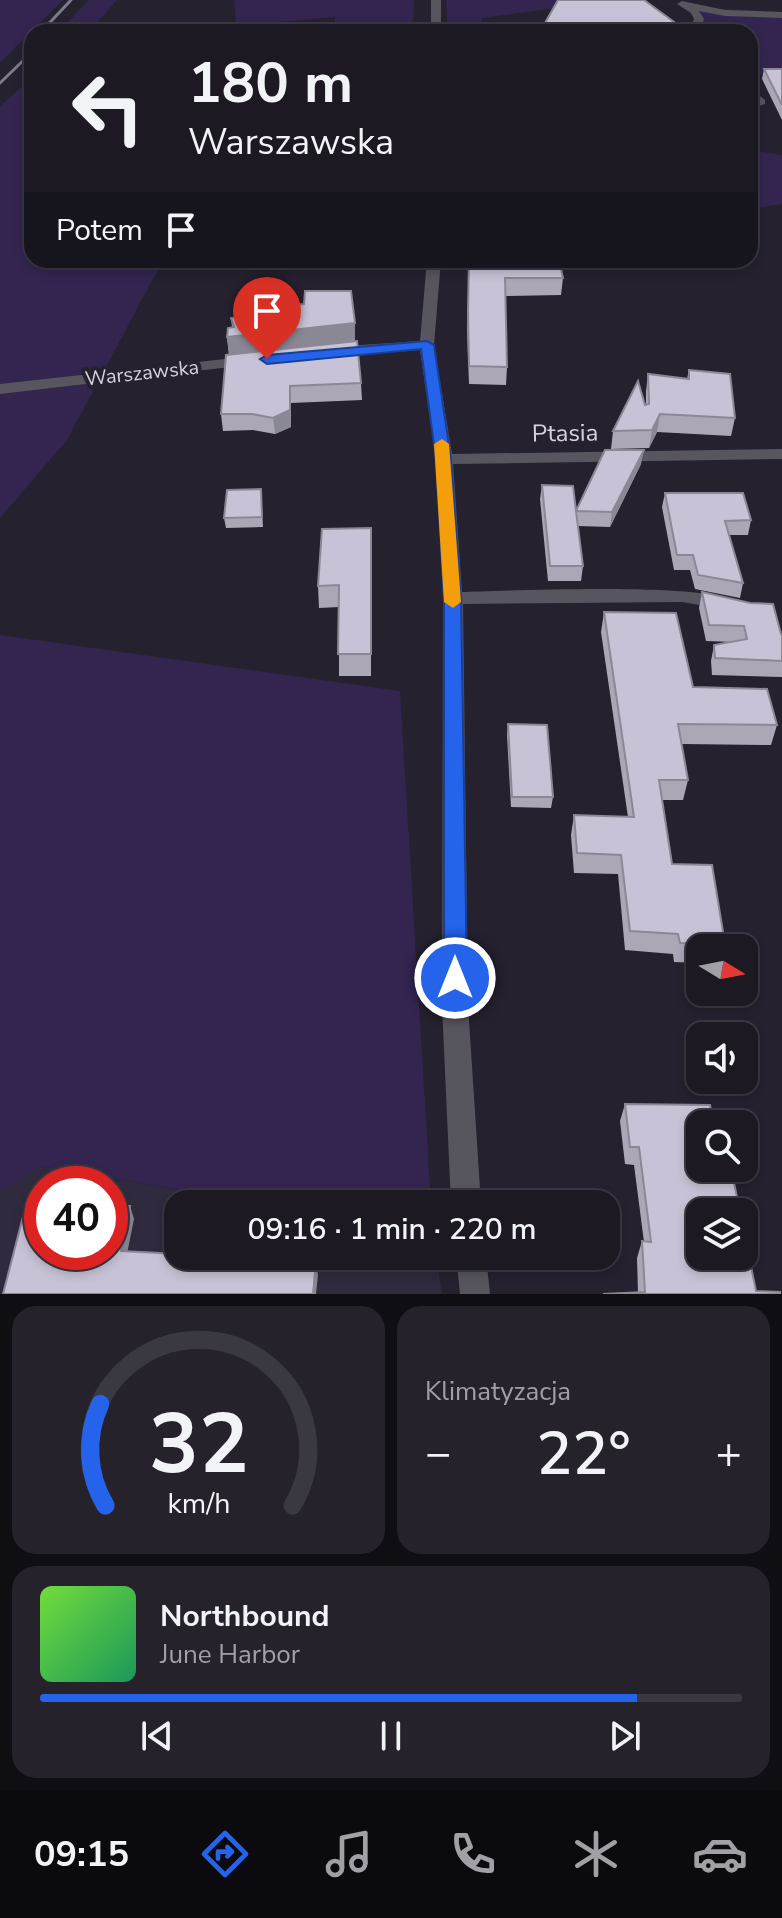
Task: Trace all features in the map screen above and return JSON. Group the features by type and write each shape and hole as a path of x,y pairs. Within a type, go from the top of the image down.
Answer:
{"street":[{"path":"436,0 436,24"},
{"path":"680,3 725,13 782,15"},
{"path":"680,3 695,11 699,19 697,24"},
{"path":"433,268 427,345 444,459 453,598 455,1005 465,1190"},
{"path":"322,353 427,345"},
{"name":"Warszawska","path":"0,389 275,358"},
{"name":"Ptasia","path":"444,459 782,454"},
{"path":"453,598 682,596 743,606"},
{"path":"472,1270 475,1294"}],"shaded area":[{"path":"0,0 63,0 39,24 24,24 24,39 0,63"},
{"path":"89,0 117,0 96,24 66,24"},
{"path":"234,0 414,0 413,24 335,24 335,17 236,24"},
{"path":"446,0 619,0 482,18 482,24 448,24"},
{"path":"695,11 782,12 782,75 758,74 758,24 694,24"},
{"path":"24,85 24,268 159,268 67,440 0,518 0,106"},
{"path":"758,151 782,155 782,204 758,208"},
{"path":"0,635 400,691 430,1190 180,1190 128,1181 128,1166 24,1166 24,1177 0,1191"},
{"path":"24,1177 24,1270 128,1270 128,1181 180,1190 164,1190 164,1270 438,1270 442,1294 0,1294 0,1191"}],"building":[{"path":"558,0 644,0 677,24 546,24"},
{"path":"764,69 782,69 782,105"},
{"path":"469,268 561,268 563,278 505,278 507,367 469,366"},
{"path":"305,291 351,291 355,323 227,337 228,328 234,327 231,318 251,316 249,310 304,304"},
{"path":"357,341 361,383 290,386 290,410 273,418 221,414 226,355"},
{"path":"689,370 730,374 735,418 660,414 652,430 613,431 638,381 645,405 649,404 648,374 689,379"},
{"path":"605,450 644,450 612,512 576,511"},
{"path":"542,485 573,486 583,566 550,566"},
{"path":"261,489 262,517 224,518 227,490"},
{"path":"665,493 743,493 751,520 725,521 743,583 698,575 693,555 677,555"},
{"path":"371,528 371,654 338,654 339,585 318,586 322,529"},
{"path":"702,592 750,603 773,604 782,634 782,661 715,658 714,645 747,639 744,626 709,625"},
{"path":"604,612 676,613 693,687 767,689 777,725 678,724 688,780 659,780 672,864 712,865 723,934 686,934 686,943 680,943 678,934 630,931 621,855 577,853 574,815 634,817"},
{"path":"508,724 547,725 553,797 512,797"},
{"path":"625,1104 710,1105 711,1110 686,1110 686,1182 734,1182 737,1198 686,1198 686,1270 752,1270 756,1291 780,1294 603,1294 645,1292 642,1241 651,1242 639,1147 630,1147"},
{"path":"24,1213 24,1270 128,1270 128,1251 164,1253 164,1270 315,1270 313,1294 3,1294"}],"railway":[{"path":"48,24 71,0"},
{"path":"0,83 24,60"}],"slow traffic":[{"path":"442,444 453,602"}],"route":[{"path":"267,359 353,349 427,345 444,459 453,598 455,978"}]}
